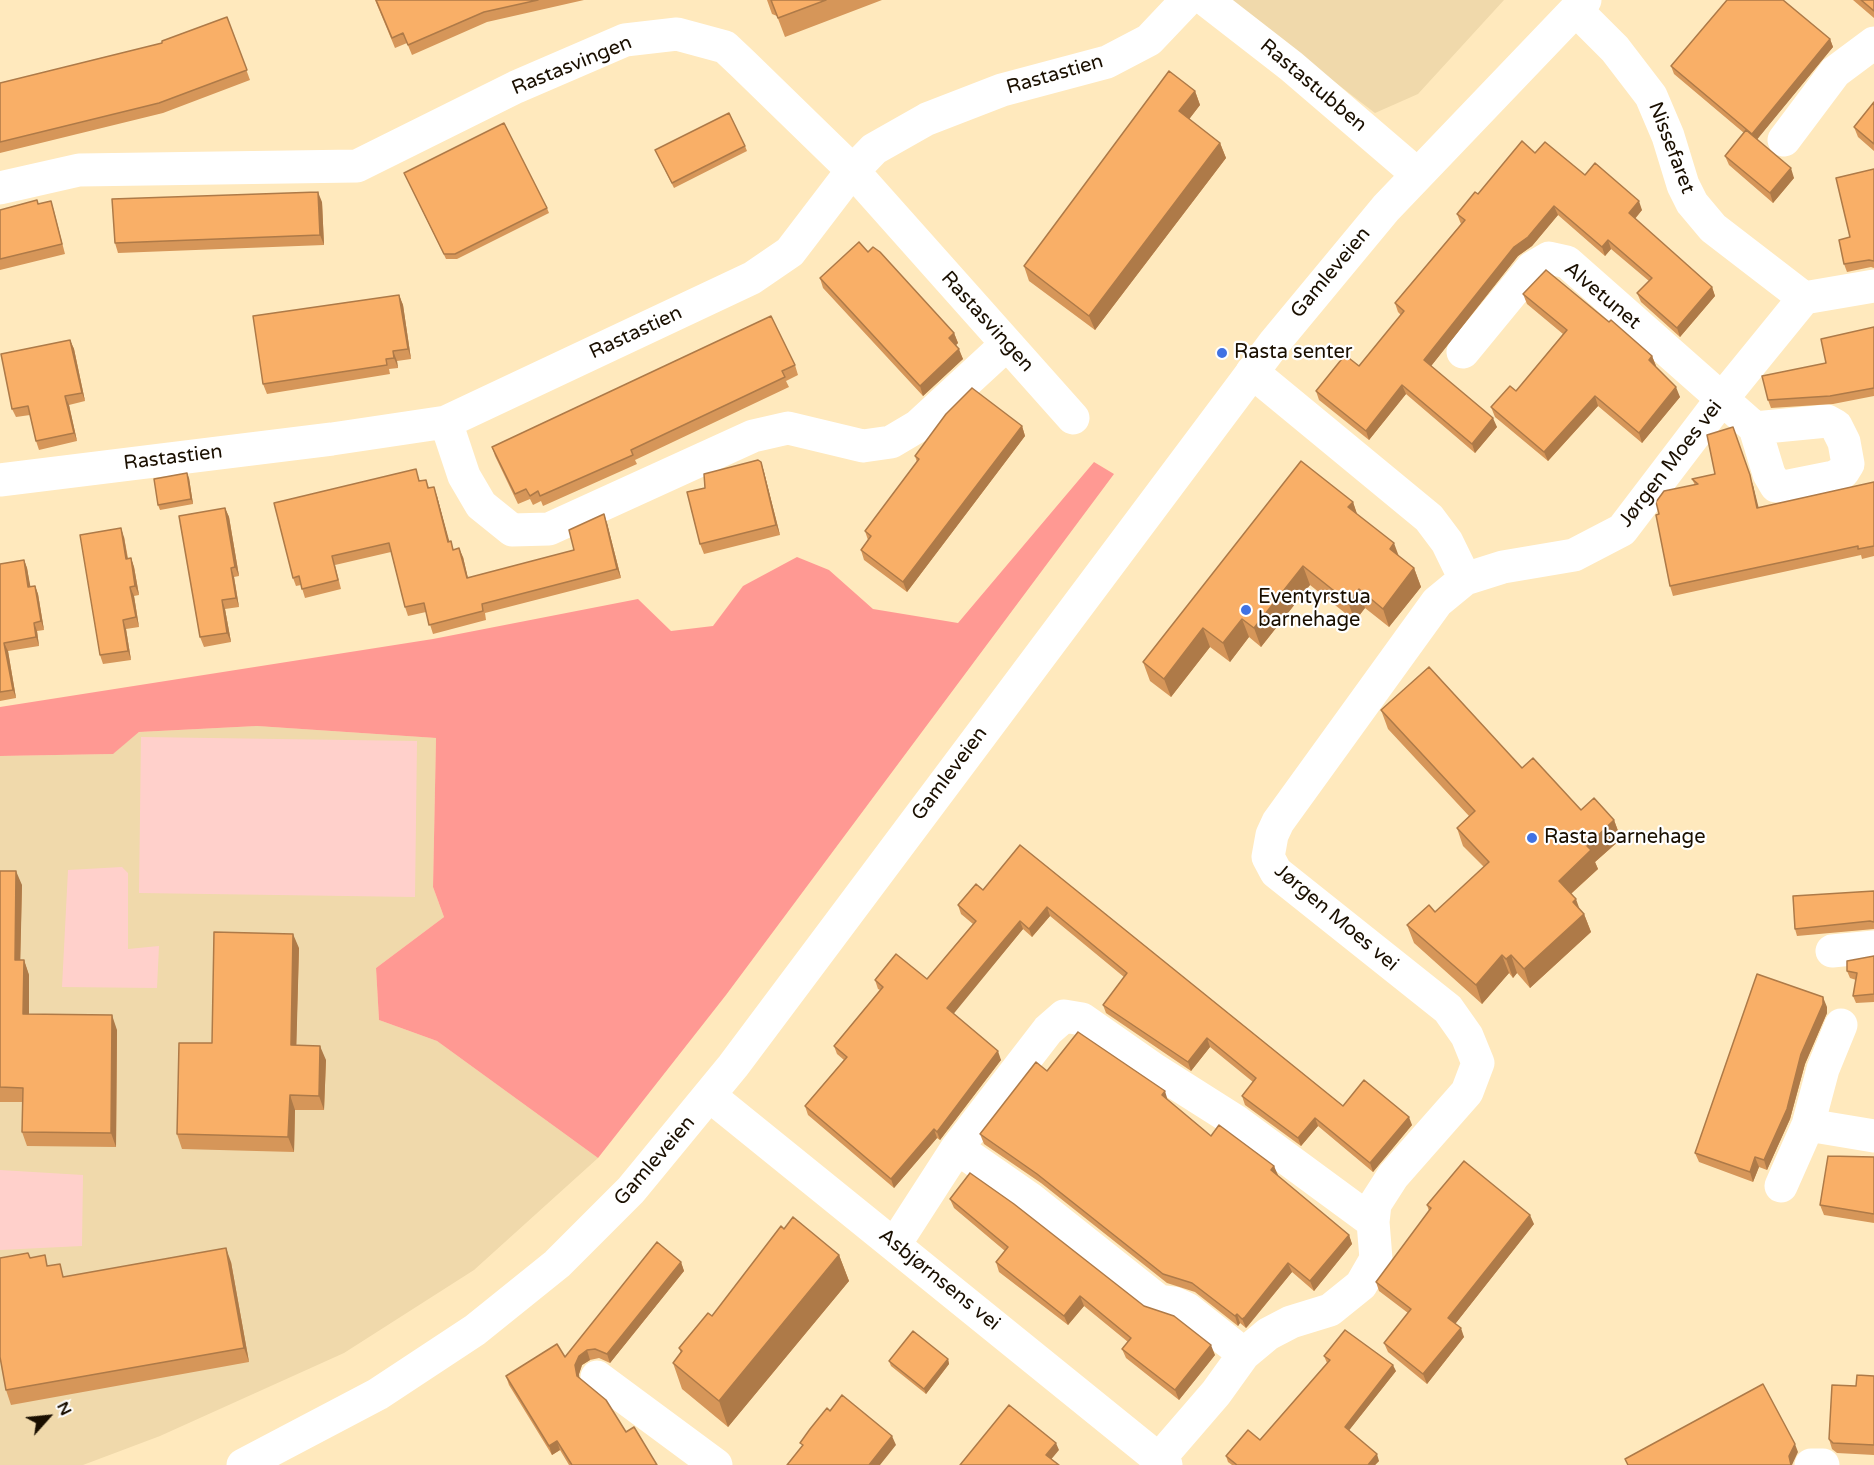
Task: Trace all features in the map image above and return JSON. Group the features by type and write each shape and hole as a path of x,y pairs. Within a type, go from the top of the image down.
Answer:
{"street":[{"name":"Rastastien","path":"0,480 332,439 446,422 752,278 790,252 853,171 874,149 927,119 1002,90 1107,62 1149,40 1187,0"},
{"name":"Rastastubben","path":"1206,0 1291,66 1417,174"},
{"name":"Gamleveien","path":"243,1465 322,1425 398,1382 522,1294 595,1229 673,1143 710,1096 1252,372 1353,246 1417,174 1580,5"},
{"name":"Nissefaret","path":"1580,5 1651,96 1683,185 1701,216 1713,228 1804,298"},
{"name":"Rastasvingen","path":"0,188 79,170 357,166 516,87 625,40 677,34 725,48 853,171 1074,418"},
{"path":"1784,140 1835,72 1874,43"},
{"name":"Alvetunet","path":"1464,352 1532,268 1548,258 1567,262 1755,429"},
{"path":"1804,298 1874,286"},
{"name":"Jørgen Moes vei","path":"1162,1462 1244,1354 1268,1334 1330,1310 1361,1285 1376,1259 1373,1222 1375,1204 1393,1176 1467,1092 1478,1063 1467,1036 1448,1009 1276,872 1268,857 1278,822 1437,602 1465,579 1503,567 1574,555 1622,530 1721,400 1804,298"},
{"path":"446,422 464,476 481,505 512,530 549,529 753,436 788,428 863,446 891,442 918,426 1007,344"},
{"path":"1252,372 1315,427 1429,518 1447,542 1465,579"},
{"path":"1832,951 1874,946"},
{"path":"895,1244 957,1148 1048,1030 1064,1016 1082,1019 1155,1070 1237,1122 1373,1222"},
{"path":"1781,1186 1808,1125 1824,1069 1841,1025"},
{"name":"Asbjørnsens vei","path":"710,1096 1162,1462"},
{"path":"1808,1125 1874,1136"},
{"path":"957,1148 1029,1198 1159,1301 1174,1303 1187,1309 1244,1354"},
{"path":"597,1377 716,1465"},
{"path":"1811,1465 1823,1465"}],"shaded area":[{"path":"1228,0 1504,0 1418,94 1375,113"},
{"path":"1094,462 1114,474 726,995 598,1158 437,1041 379,1020 376,968 444,917 433,887 436,738 257,726 139,732 113,754 0,756 0,707 433,639 638,599 671,631 713,626 743,586 797,557 829,570 873,609 958,623"},
{"path":"257,726 436,738 433,887 444,917 376,968 379,1020 437,1041 598,1158 474,1270 344,1353 160,1436 83,1465 0,1465 0,756 112,754 139,732"},
{"path":"141,737 417,741 415,897 139,893"},
{"path":"122,867 128,873 128,949 159,946 157,988 62,987 68,870"},
{"path":"0,1170 83,1175 82,1246 0,1250"}],"building":[{"path":"376,0 538,0 484,12 408,45 403,33 392,38"},
{"path":"771,0 826,0 778,18"},
{"path":"1727,0 1783,0 1830,39 1752,134 1671,66"},
{"path":"1861,0 1874,0 1874,11"},
{"path":"227,17 247,70 159,103 0,142 0,83 162,43 162,41"},
{"path":"1169,71 1195,91 1179,111 1220,143 1089,316 1024,266"},
{"path":"1874,102 1874,144 1854,127"},
{"path":"729,113 745,146 672,183 655,150"},
{"path":"504,123 547,208 455,254 444,254 404,173"},
{"path":"1746,130 1791,168 1770,193 1725,156"},
{"path":"1522,141 1535,153 1545,142 1585,175 1595,163 1639,201 1629,213 1712,287 1677,328 1637,293 1652,278 1608,240 1602,247 1554,206 1528,237 1514,247 1424,360 1493,418 1472,444 1402,385 1366,431 1316,391 1345,355 1359,366 1404,311 1395,303 1465,220 1457,214 1475,192 1478,194"},
{"path":"1874,169 1874,261 1844,264 1839,240 1850,237 1836,178"},
{"path":"318,192 320,235 115,243 112,199"},
{"path":"37,200 38,204 51,201 62,244 0,259 0,210"},
{"path":"859,242 868,252 873,247 880,252 954,333 949,338 959,349 920,386 820,278"},
{"path":"1546,270 1609,322 1611,320 1652,356 1649,360 1676,387 1639,433 1595,396 1544,452 1491,407 1510,386 1516,391 1567,330 1523,294"},
{"path":"399,295 408,349 393,351 394,358 386,359 387,365 263,384 253,316"},
{"path":"771,316 795,365 782,371 785,377 631,450 633,455 540,496 538,491 530,496 526,489 515,494 492,447"},
{"path":"1874,327 1874,388 1830,396 1768,400 1762,376 1826,363 1821,339"},
{"path":"70,340 82,393 65,396 74,433 36,441 28,406 12,409 1,354"},
{"path":"972,388 1022,426 903,582 861,550 871,536 865,531 919,459 915,456 946,414"},
{"path":"1733,427 1750,475 1757,508 1874,482 1874,546 1858,549 1858,546 1670,586 1656,515 1659,514 1656,502 1664,491 1698,484 1692,479 1715,474 1707,435"},
{"path":"758,460 761,462 776,525 700,544 687,492 705,488 704,474"},
{"path":"1301,461 1353,502 1348,507 1394,543 1390,549 1414,568 1383,609 1359,589 1348,602 1303,566 1254,628 1242,619 1223,643 1203,628 1164,679 1143,662"},
{"path":"416,469 419,481 426,480 428,488 434,487 448,542 451,541 453,550 459,548 467,578 574,550 569,530 604,514 617,569 482,604 483,611 429,625 424,603 405,607 389,543 332,556 338,580 302,589 299,576 293,578 274,503"},
{"path":"187,473 191,499 158,505 154,479"},
{"path":"225,508 235,567 231,568 236,598 222,600 227,633 200,637 179,516"},
{"path":"121,528 126,559 131,558 135,586 130,587 136,617 123,620 128,651 100,655 80,535"},
{"path":"24,560 28,587 35,586 41,621 34,623 36,637 4,643 13,690 0,692 0,564"},
{"path":"1429,667 1522,768 1533,758 1581,810 1594,798 1614,820 1587,846 1591,850 1559,881 1576,899 1573,902 1584,914 1524,969 1511,955 1506,959 1502,955 1476,985 1407,925 1429,905 1435,912 1489,862 1457,828 1475,811 1381,710"},
{"path":"1020,845 1343,1106 1364,1080 1409,1117 1370,1163 1315,1118 1298,1138 1242,1096 1256,1078 1207,1038 1188,1062 1103,1005 1127,973 1047,907 1029,929 1020,921 947,1008 998,1051 937,1132 934,1129 891,1179 805,1106 847,1057 834,1046 883,987 875,980 896,954 927,979 976,921 958,905 976,884 983,890"},
{"path":"0,871 16,871 15,960 24,960 23,1014 112,1015 111,1133 22,1132 23,1088 0,1087"},
{"path":"1874,891 1874,922 1795,929 1793,896"},
{"path":"214,932 293,934 291,1045 320,1046 319,1096 290,1095 288,1137 177,1134 179,1043 212,1043"},
{"path":"1874,956 1874,994 1853,996 1857,973 1847,971 1847,961"},
{"path":"1757,974 1823,997 1823,1004 1801,1054 1787,1109 1764,1160 1755,1157 1750,1172 1695,1153"},
{"path":"1078,1032 1165,1091 1162,1095 1211,1136 1219,1125 1274,1166 1271,1170 1349,1235 1310,1281 1288,1263 1245,1317 1242,1319 1237,1314 1235,1316 1192,1283 1163,1274 1037,1174 980,1134 1036,1062 1047,1071"},
{"path":"1828,1156 1874,1157 1874,1214 1820,1205"},
{"path":"1464,1161 1530,1215 1448,1318 1461,1328 1423,1374 1384,1343 1411,1309 1376,1282 1431,1208 1427,1205"},
{"path":"970,1173 1014,1204 1144,1306 1174,1316 1211,1345 1175,1390 1122,1349 1131,1338 1080,1296 1064,1316 996,1262 1008,1247 950,1199"},
{"path":"793,1217 839,1255 719,1401 673,1363 682,1351 679,1348 708,1313 712,1316 781,1226 784,1229"},
{"path":"657,1242 681,1262 607,1354 595,1349 587,1350 579,1356 575,1365 577,1376 606,1400 626,1432 634,1427 657,1465 572,1465 557,1441 549,1446 506,1376 557,1344 565,1357"},
{"path":"226,1248 244,1348 6,1390 0,1357 0,1258 28,1253 30,1258 45,1255 47,1266 60,1264 63,1277"},
{"path":"1345,1330 1393,1365 1345,1427 1377,1454 1368,1465 1237,1465 1226,1456 1248,1430 1260,1440 1330,1360 1324,1356"},
{"path":"913,1331 948,1359 924,1389 889,1361"},
{"path":"1857,1375 1874,1376 1874,1445 1833,1443 1829,1439 1832,1385 1856,1386"},
{"path":"1763,1384 1795,1444 1789,1456 1791,1465 1628,1465 1625,1459"},
{"path":"842,1395 892,1436 869,1465 787,1465 803,1445 800,1443 810,1429 827,1408 830,1411"},
{"path":"1009,1405 1056,1443 1046,1455 1059,1465 960,1465"}],"place":[{"name":"Rasta senter","path":"1222,353"},
{"name":"Eventyrstua barnehage","path":"1246,610"},
{"name":"Rasta barnehage","path":"1532,838"}]}
